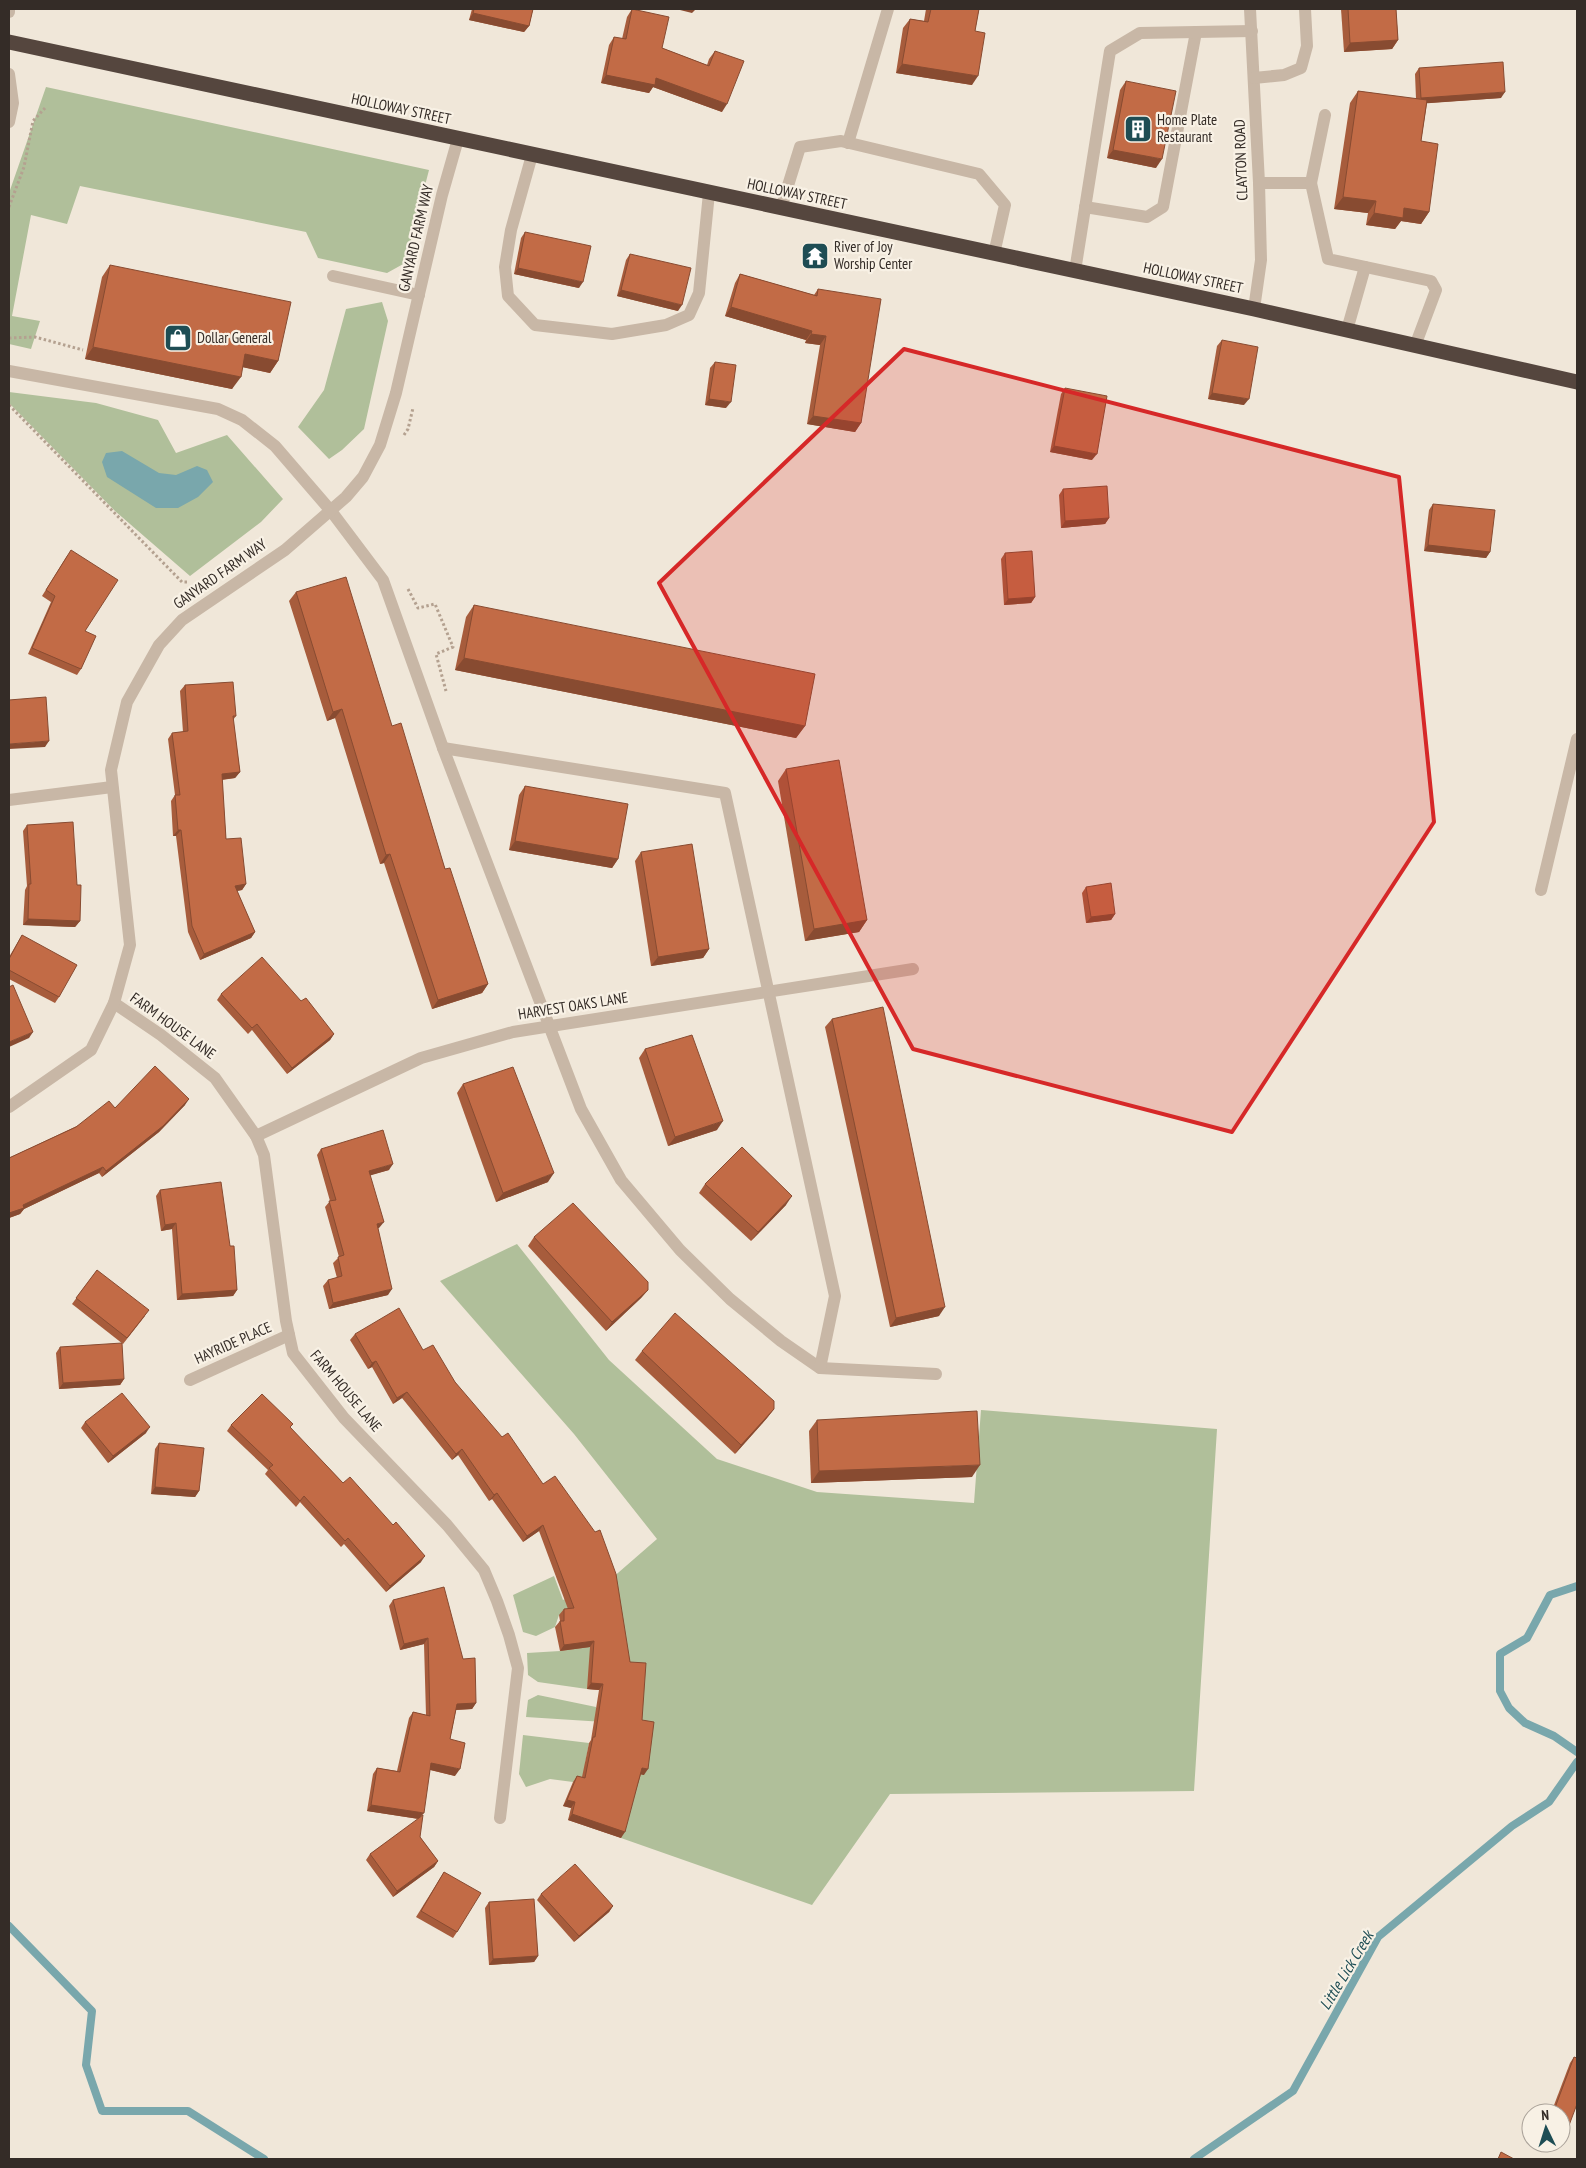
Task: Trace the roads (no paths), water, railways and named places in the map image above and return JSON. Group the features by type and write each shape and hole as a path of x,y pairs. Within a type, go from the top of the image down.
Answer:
{"highway":[{"name":"HOLLOWAY STREET","path":"9,42 1254,309 1577,382"}],"street":[{"path":"848,143 888,9"},
{"name":"CLAYTON ROAD","path":"1250,9 1261,260 1254,309"},
{"path":"1254,78 1284,75 1301,68 1307,46 1305,9"},
{"path":"1075,271 1110,51 1140,33 1252,31"},
{"path":"1085,207 1147,216 1163,207 1196,32"},
{"path":"9,74 14,103 9,122"},
{"path":"1325,115 1311,183 1328,259 1431,281 1436,290 1415,346"},
{"name":"GANYARD FARM WAY","path":"9,1108 91,1050 114,1004 130,945 111,770 127,702 159,645 182,620 285,550 331,511 363,477 380,446 396,393 458,139"},
{"path":"781,208 800,147 841,141 979,174 1005,205 994,254"},
{"path":"532,155 511,230 505,267 508,296 535,325 612,334 666,325 689,315 699,293 709,193"},
{"path":"1259,183 1311,183"},
{"path":"1347,330 1366,267"},
{"path":"333,276 419,295"},
{"path":"9,371 218,410 242,420 276,446 331,511 383,580 443,748 550,1025 580,1109 621,1180 680,1250 730,1299 781,1341 820,1368 936,1374"},
{"path":"1541,890 1577,739"},
{"path":"443,748 725,793 835,1296 820,1368"},
{"path":"9,800 112,786"},
{"name":"HARVEST OAKS LANE","path":"256,1136 421,1058 514,1032 912,969"},
{"name":"FARM HOUSE LANE","path":"114,1004 161,1035 215,1078 256,1136 264,1155 293,1353 344,1418 447,1525 484,1570 509,1635 518,1668 500,1818"},
{"name":"HAYRIDE PLACE","path":"190,1380 289,1335"}],"water":[{"path":"122,451 159,473 176,475 197,466 207,470 213,482 198,497 178,508 156,508 107,477 102,462 106,453"}],"waterway":[{"name":"Little Lick Creek","path":"1577,1586 1550,1595 1527,1638 1500,1654 1500,1691 1509,1708 1525,1723 1554,1736 1577,1752"},
{"name":"Little Lick Creek","path":"1194,2159 1293,2091 1378,1937 1512,1826 1549,1802 1577,1762"},
{"path":"9,1926 92,2011 86,2065 102,2111 188,2111 264,2159"}],"place":[{"name":"Home Plate Restaurant","path":"1138,129"},
{"name":"River of Joy Worship Center","path":"815,256"},
{"name":"Dollar General","path":"178,338"}]}
